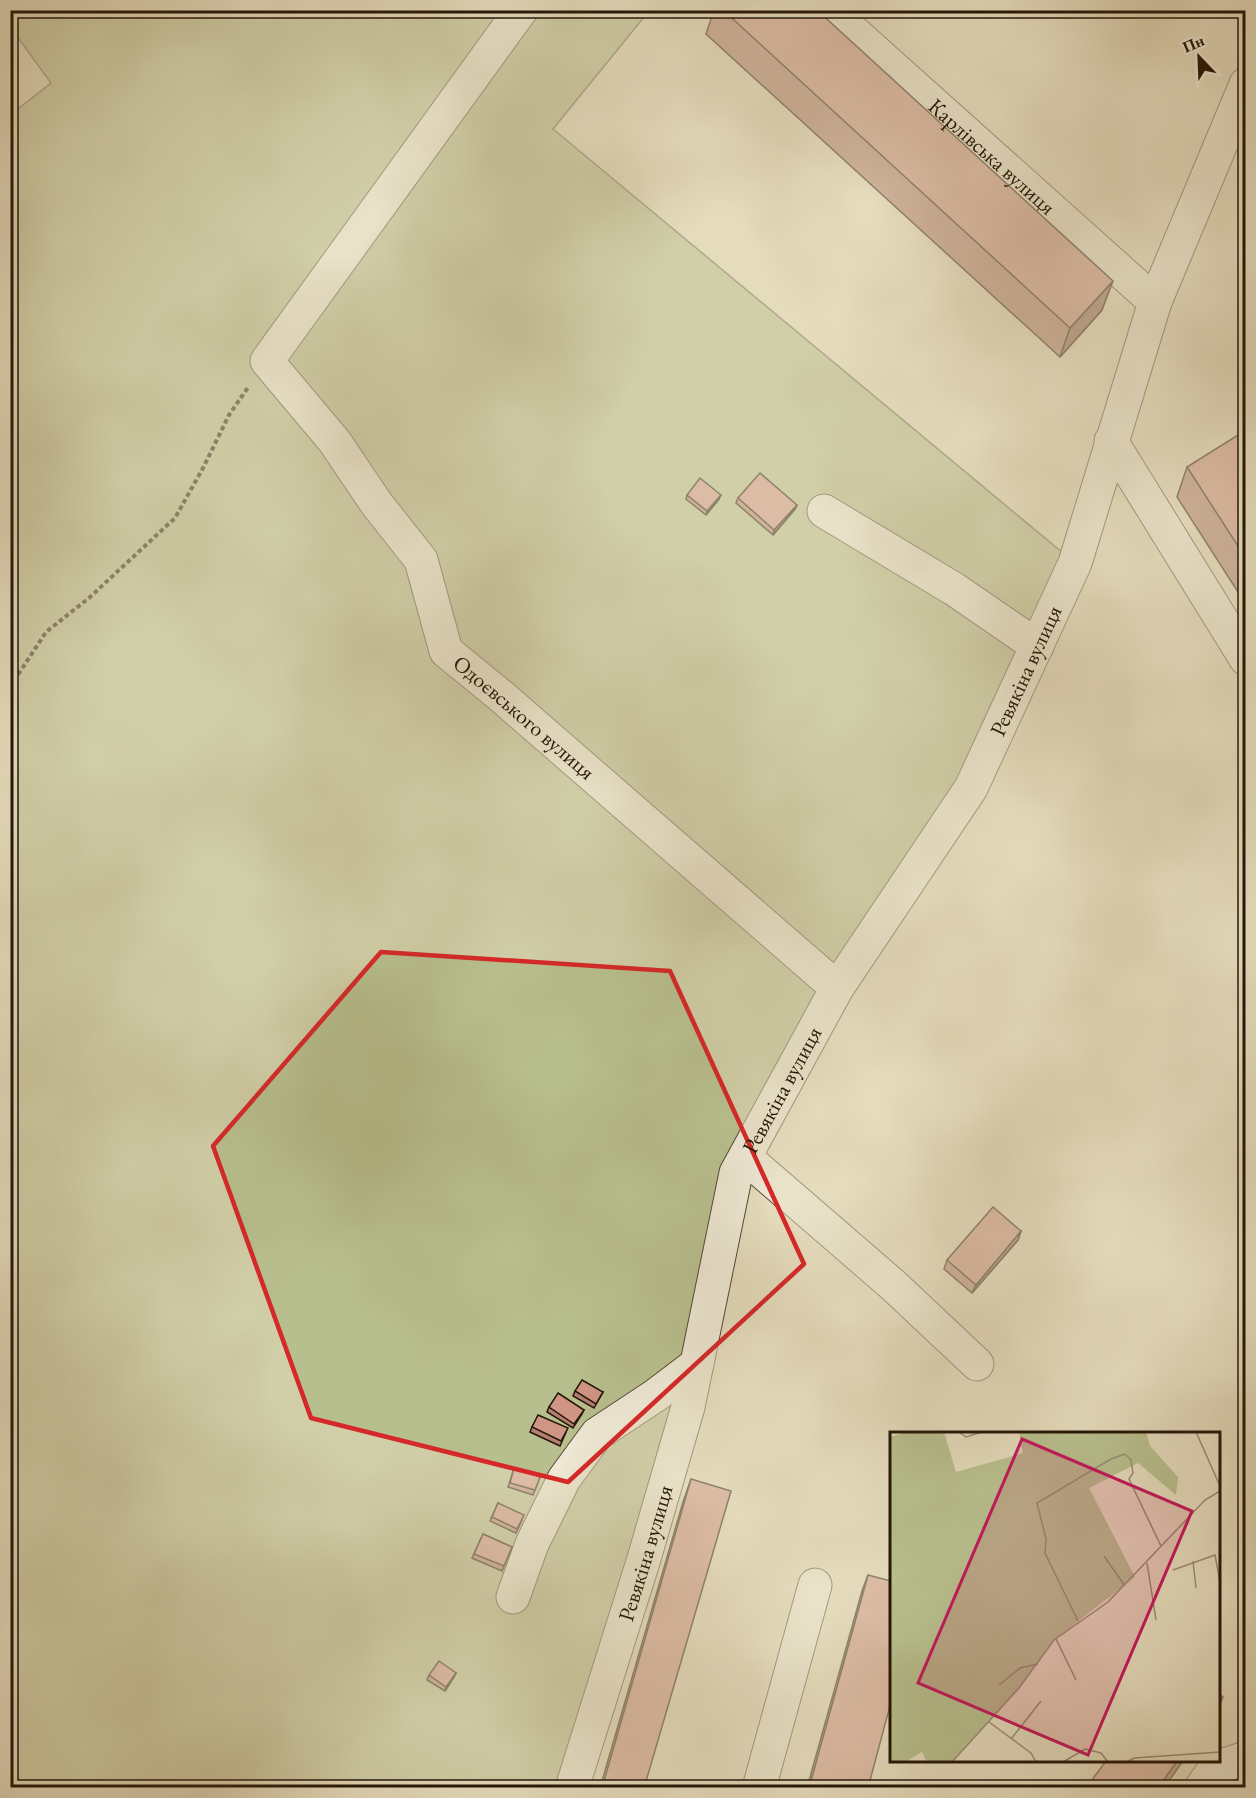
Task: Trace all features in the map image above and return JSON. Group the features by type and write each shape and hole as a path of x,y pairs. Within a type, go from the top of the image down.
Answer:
{"street":[{"path":"267,361 522,10"},
{"name":"Карлівська вулиця","path":"829,10 1155,302"},
{"name":"Ревякіна вулиця","path":"572,1788 643,1562 688,1407 736,1173 837,988 971,788 1075,563 1155,302 1245,84"},
{"name":"Одоєвського вулиця","path":"267,361 335,442 376,504 421,560 446,651 501,696 837,988"},
{"path":"1111,441 1245,659"},
{"path":"824,511 954,589 1037,646"},
{"path":"745,1157 893,1285 977,1364"},
{"path":"513,1597 532,1544 564,1479 597,1434 656,1395 697,1364"},
{"path":"759,1788 815,1585"},
{"path":"1201,1788 1215,1768 1245,1758"}],"path":[{"path":"10,687 46,632 89,598 175,518 229,415 267,361"}],"highlighted area":[{"path":"381,952 670,971 804,1264 568,1482 311,1418 213,1146"}],"green space":[{"path":"11,11 649,11 553,129 1075,563 1037,646 736,1173 572,1787 11,1787 10,115 51,83 11,28"}],"building":[{"path":"723,10 817,10 1113,281 1070,328"},
{"path":"1238,435 1245,446 1245,557 1187,467"},
{"path":"760,473 797,505 774,530 738,498"},
{"path":"700,478 721,495 707,511 687,495"},
{"path":"993,1207 1021,1231 976,1285 947,1260"},
{"path":"582,1380 603,1392 596,1404 575,1391"},
{"path":"558,1393 584,1410 574,1424 549,1407"},
{"path":"538,1415 568,1428 561,1441 532,1427"},
{"path":"514,1468 540,1477 535,1490 510,1483"},
{"path":"691,1479 731,1491 644,1788 602,1788"},
{"path":"498,1503 524,1515 517,1529 492,1517"},
{"path":"483,1534 512,1547 504,1566 474,1554"},
{"path":"868,1575 890,1581 890,1706 868,1788 809,1788"},
{"path":"439,1661 456,1673 446,1687 429,1675"},
{"path":"1105,1762 1176,1762 1158,1788 1086,1788"}]}
